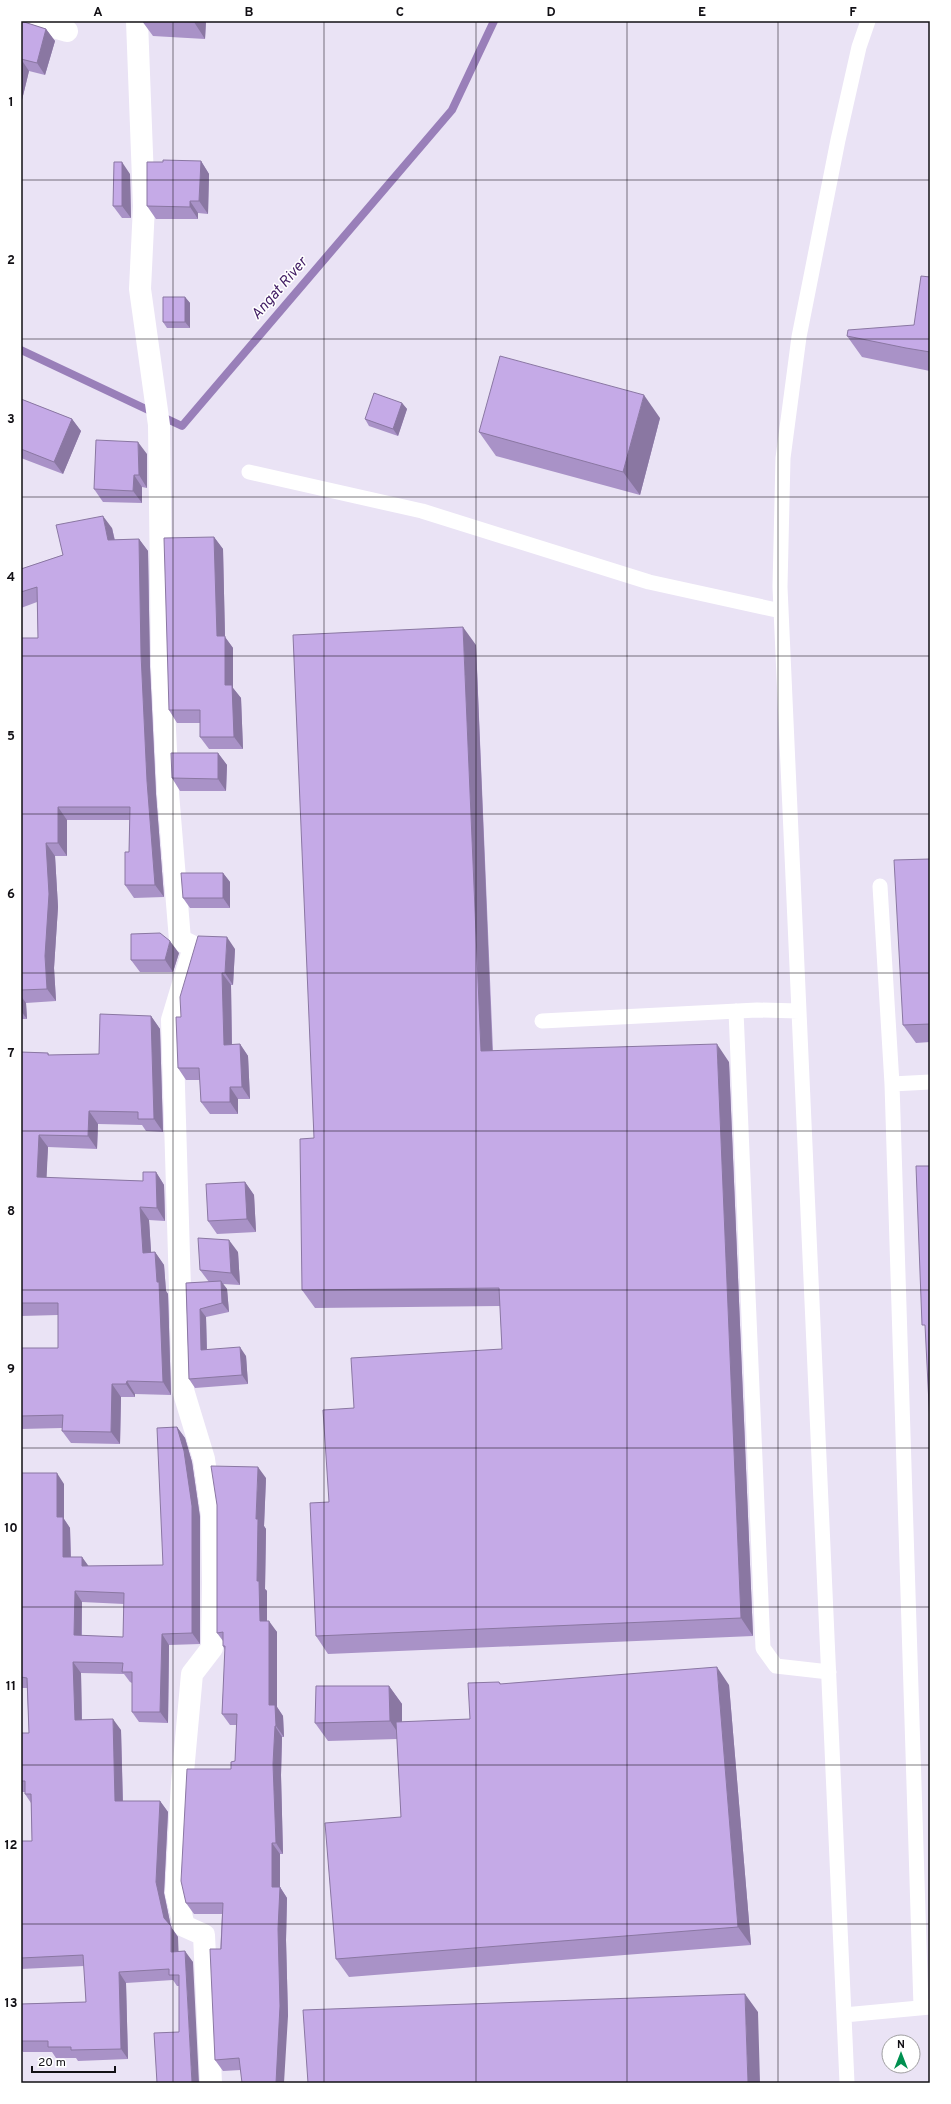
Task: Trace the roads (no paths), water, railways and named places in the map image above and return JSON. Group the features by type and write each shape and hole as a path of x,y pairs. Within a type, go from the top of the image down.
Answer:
{"street":[{"path":"33,21 67,31"},
{"path":"136,21 144,206 140,289 158,425 162,666 168,793 180,940 194,947 172,1020 183,1390 204,1459 212,1516 212,1648 192,1674 182,1783 176,1894 184,1926 204,1935 211,2083"}],"lane":[{"path":"847,2083 780,587 783,458 799,337 838,140 859,47 868,21"},
{"path":"249,472 422,511 649,582 781,611"},
{"path":"844,2015 925,2007 892,1084 880,886"},
{"path":"542,1020 736,1011 799,1011"},
{"path":"736,1011 763,1648 776,1666 829,1672"},
{"path":"892,1084 930,1082"}],"waterway":[{"name":"Angat River","path":"21,350 182,426 452,110 494,21"}]}
